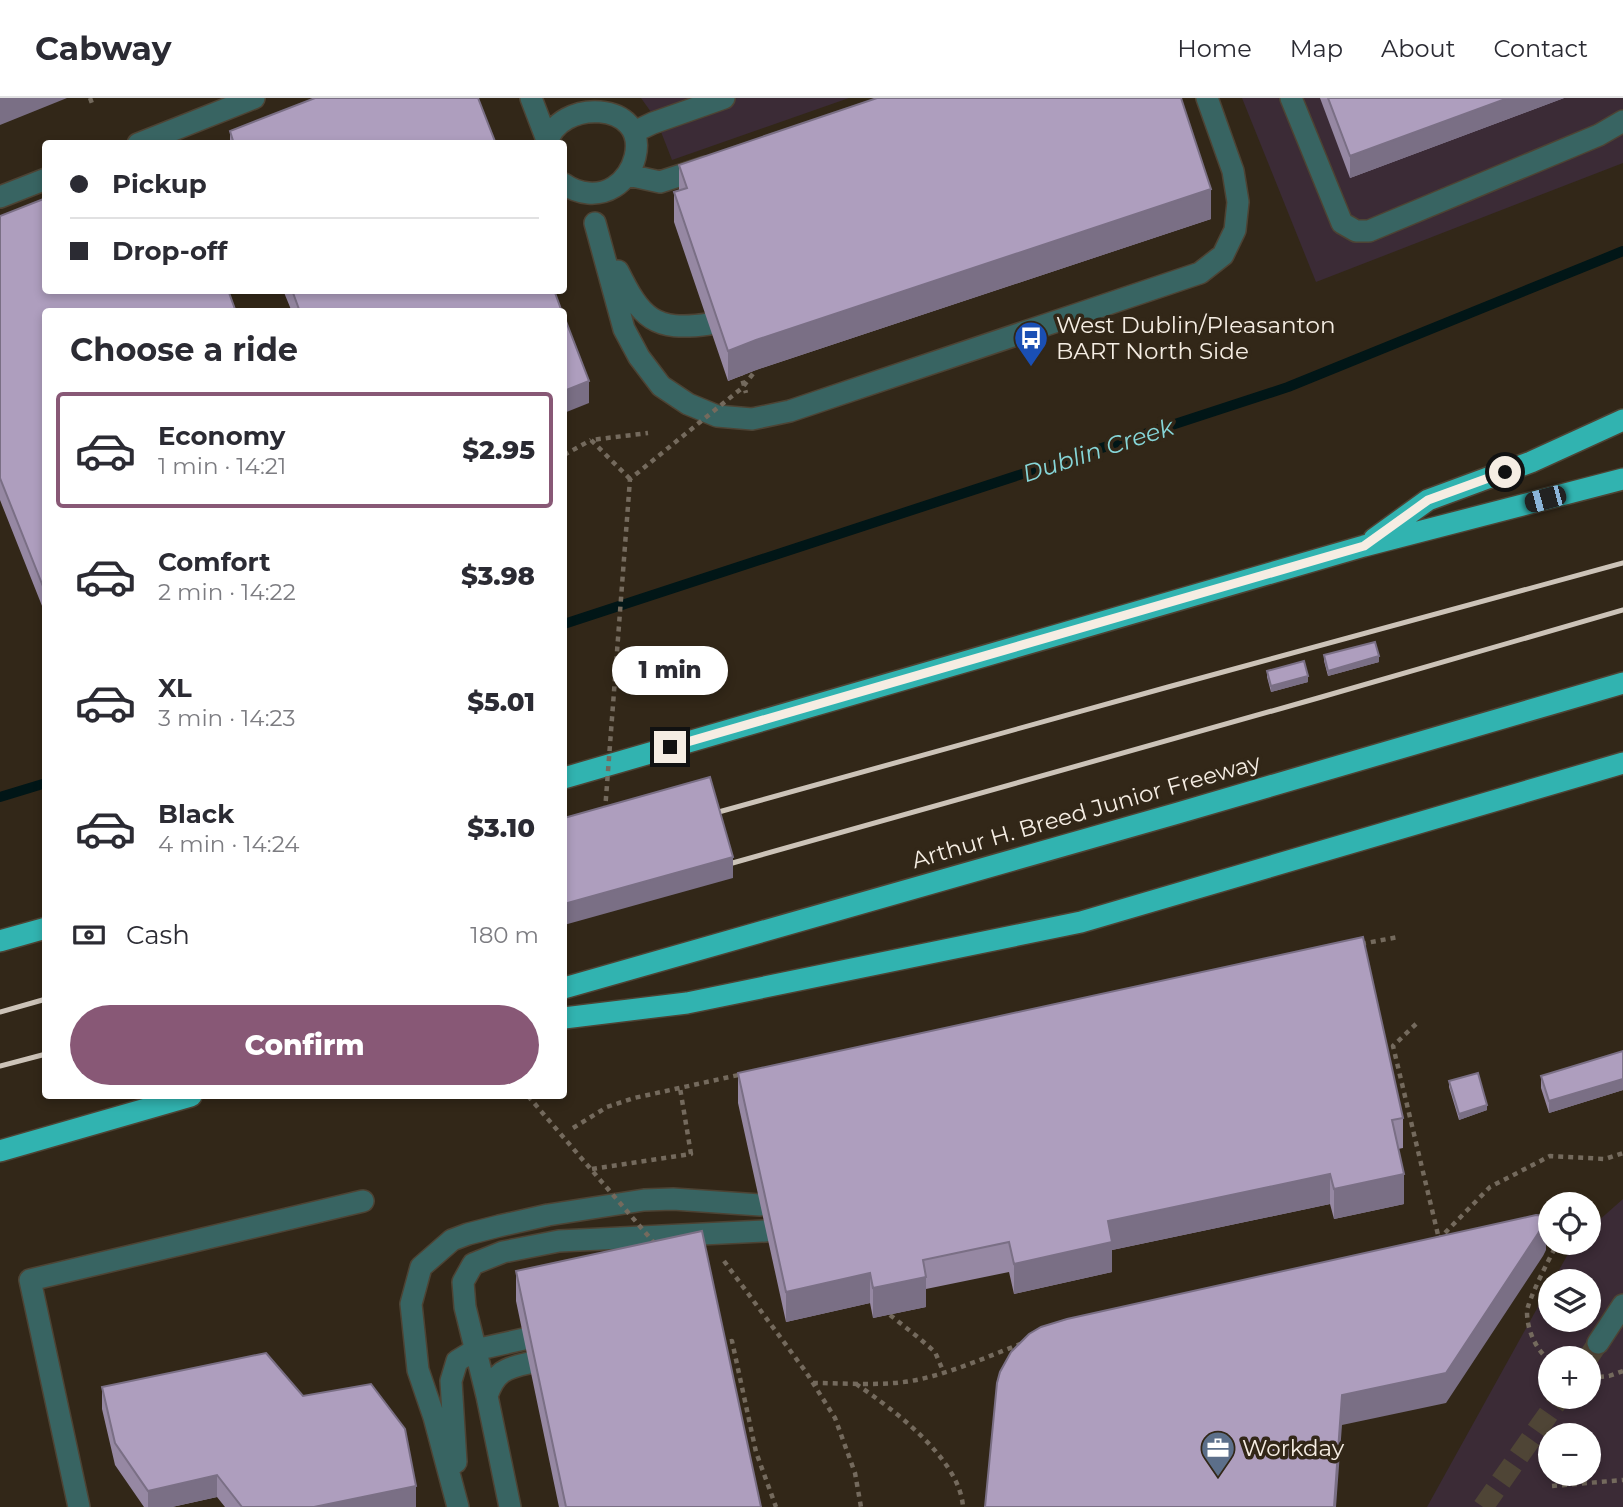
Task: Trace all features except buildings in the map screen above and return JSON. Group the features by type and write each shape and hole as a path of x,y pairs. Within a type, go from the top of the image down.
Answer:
{"highway":[{"path":"1364,546 1428,500 1531,462 1623,420"},
{"path":"567,777 1364,546 1623,479"},
{"name":"Arthur H. Breed Junior Freeway","path":"567,987 1623,683"},
{"path":"567,1018 687,1003 1081,922 1623,763"},
{"path":"0,941 42,929"},
{"path":"0,1151 181,1099"}],"street":[{"path":"148,140 254,98"},
{"path":"531,98 546,140"},
{"path":"634,132 724,98"},
{"path":"596,223 624,329 639,357 661,386 688,404 717,416 752,419 803,407 1200,273 1223,255 1235,230 1238,202 1233,171 1207,98"},
{"path":"1291,98 1342,223 1356,231 1369,231 1382,226 1599,135 1623,121"},
{"path":"548,140 553,123 578,101 601,104 617,111 630,124 636,150 628,175 615,187 599,192 573,188"},
{"path":"628,175 660,182 726,161"},
{"path":"0,197 42,181"},
{"path":"573,188 596,223 631,297 645,314 665,325 686,328 709,324"},
{"path":"458,1507 434,1417 418,1370 411,1304 421,1267 452,1240 478,1231 548,1215 644,1200 673,1199 760,1205"},
{"path":"79,1507 30,1280 363,1201"},
{"path":"510,1507 487,1395 465,1307 463,1282 472,1264 503,1252 559,1241 766,1231"},
{"path":"1598,1343 1623,1305"},
{"path":"458,1507 451,1381 457,1362 475,1350 524,1339"},
{"path":"487,1395 492,1380 510,1367 529,1363"}],"path":[{"path":"90,98 93,106"},
{"path":"605,818 630,479 742,388 756,370 753,362"},
{"path":"739,370 749,403"},
{"path":"567,452 591,440 648,433"},
{"path":"591,440 630,479"},
{"path":"1358,945 1398,937"},
{"path":"1416,1024 1393,1046 1439,1239"},
{"path":"573,1128 607,1107 634,1098 752,1073"},
{"path":"592,1169 691,1154 680,1088"},
{"path":"531,1099 657,1247"},
{"path":"1429,1248 1490,1186 1550,1156 1605,1159 1623,1153"},
{"path":"1439,1239 1450,1244"},
{"path":"1538,1347 1531,1337 1527,1310 1552,1255"},
{"path":"729,1267 813,1383 835,1418 855,1473 861,1507"},
{"path":"890,1315 935,1352 944,1373"},
{"path":"813,1383 871,1384 918,1380 961,1368 1031,1340"},
{"path":"720,1343 732,1341 757,1452 776,1507"},
{"path":"1601,1377 1623,1371"},
{"path":"855,1383 901,1416 943,1460 959,1484 963,1507"},
{"path":"1601,1482 1623,1480"}],"shaded area":[{"path":"641,98 849,98 672,160 656,119"},
{"path":"1242,98 1623,98 1623,163 1316,282"},
{"path":"1623,1199 1623,1507 1427,1507 1538,1307 1538,1332 1601,1332 1601,1269 1560,1269 1567,1255 1601,1255 1601,1218"}],"waterway":[{"name":"Dublin Creek","path":"567,623 1288,387 1623,251"},
{"name":"Dublin Creek","path":"0,797 42,784"}],"tunnel":[{"path":"1483,1507 1552,1409"}],"railway":[{"path":"715,813 1623,563"},
{"path":"729,864 1623,610"},
{"path":"0,1012 42,1000"},
{"path":"0,1066 42,1055"}],"place":[{"name":"West Dublin/Pleasanton BART North Side","path":"1031,368"},
{"name":"Workday","path":"1218,1478"}],"route":[{"path":"670,747 1364,546 1428,500 1505,472"}]}
